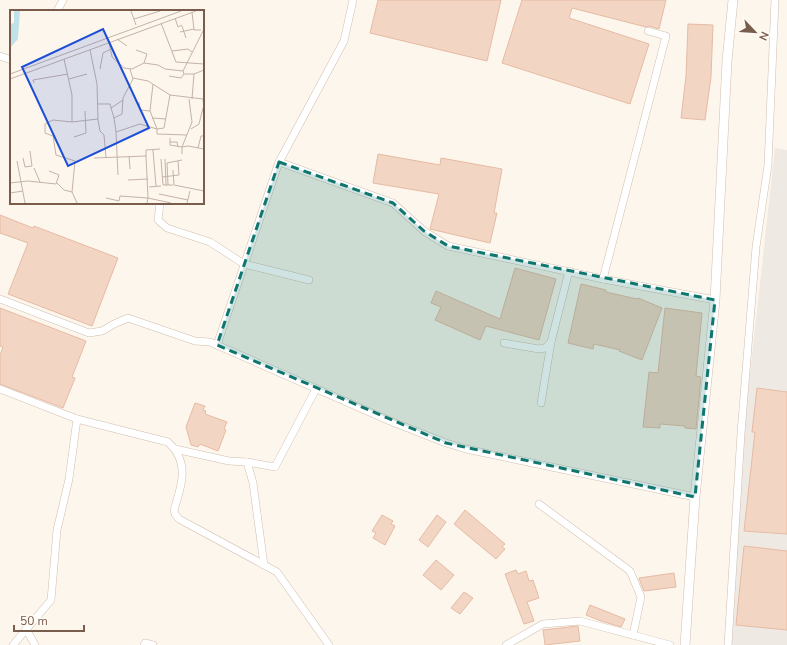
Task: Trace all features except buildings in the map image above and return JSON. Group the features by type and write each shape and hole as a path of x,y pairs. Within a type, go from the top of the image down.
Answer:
{"street":[{"path":"58,10 63,0"},
{"path":"217,345 279,162 344,41 353,0"},
{"path":"685,645 695,497 715,300 726,61 733,0"},
{"path":"728,645 741,433 756,246 768,165 775,0"},
{"path":"603,279 666,36 648,31"},
{"path":"0,56 10,60"},
{"path":"279,162 393,203 424,231 448,246 603,279 715,300"},
{"path":"160,204 158,220 167,228 210,242 244,264 309,280"},
{"path":"541,404 551,342 569,271"},
{"path":"0,298 89,333 102,331 128,318 195,341 210,342 390,421 446,443 466,449 695,497"},
{"path":"504,343 539,349 545,348 551,342"},
{"path":"0,389 77,419 168,442 175,449 181,462 182,476 174,510 175,514 179,519 277,572 329,645"},
{"path":"175,449 229,461 247,462 275,467 316,389"},
{"path":"13,645 51,600 57,530 69,480 77,419"},
{"path":"247,462 253,483 264,565"},
{"path":"539,504 630,571 641,597 633,635"},
{"path":"506,645 543,624 580,620 670,645"},
{"path":"26,629 35,645"},
{"path":"144,645 145,643 153,645"}],"highlighted area":[{"path":"279,162 393,203 424,231 448,246 715,300 695,497 446,443 217,345"}],"shaded area":[{"path":"775,148 787,150 787,645 726,645 743,436"}]}
